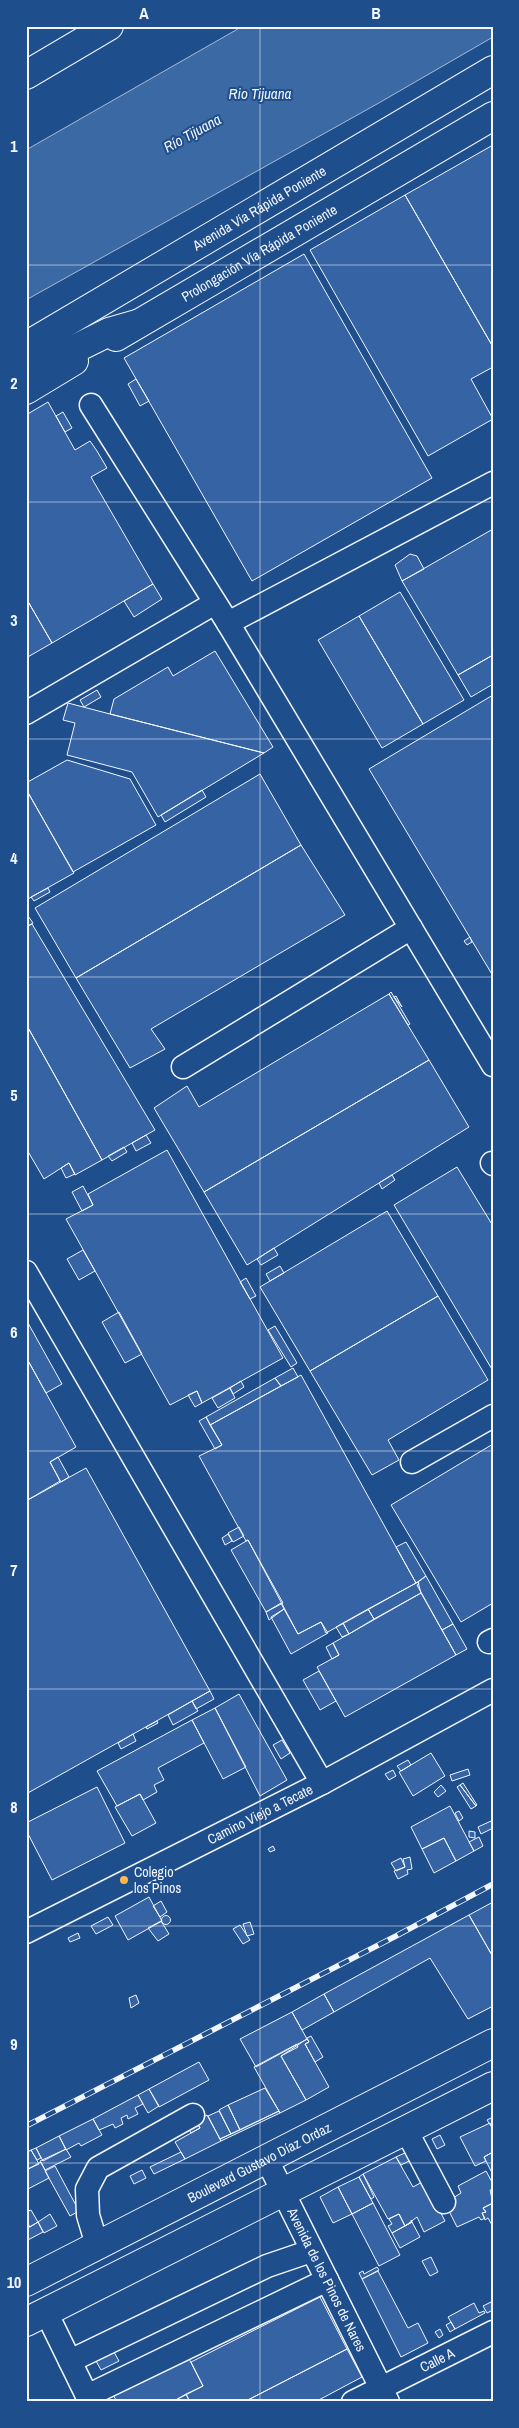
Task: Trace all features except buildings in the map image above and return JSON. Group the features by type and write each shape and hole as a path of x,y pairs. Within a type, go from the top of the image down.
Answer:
{"main road":[{"path":"26,75 109,26"},
{"name":"Avenida Vía Rápida Poniente","path":"26,346 493,70"},
{"name":"Prolongación Vía Rápida Poniente","path":"26,390 493,116"},
{"path":"26,373 109,332 136,324"},
{"name":"Boulevard Gustavo Díaz Ordaz","path":"26,2282 493,2043"},
{"path":"36,2317 493,2086"}],"street":[{"path":"91,405 228,623 493,1065"},
{"path":"228,623 493,483"},
{"path":"26,713 214,603"},
{"path":"183,1067 411,928"},
{"path":"26,1272 322,1783"},
{"path":"412,1462 493,1416"},
{"name":"Camino Viejo a Tecate","path":"26,1932 322,1783 493,1690"},
{"path":"96,2246 88,2215 87,2189 98,2168 193,2116"},
{"path":"406,2130 444,2202"},
{"name":"Avenida de los Pinos de Nares","path":"266,2158 384,2394"},
{"path":"70,2361 266,2266 311,2250"},
{"path":"36,2317 70,2361 89,2399 327,2280"},
{"name":"Calle A","path":"353,2402 384,2394 493,2332"}],"water":[{"name":"Rio Tijuana","path":"243,26 493,26 493,37 26,300 26,150"}],"railway":[{"path":"26,2126 396,1936 493,1884"}],"place":[{"name":"Colegio los Pinos","path":"124,1880"}],"water label":[{"name":"Río Tijuana","path":"192,133"}]}
